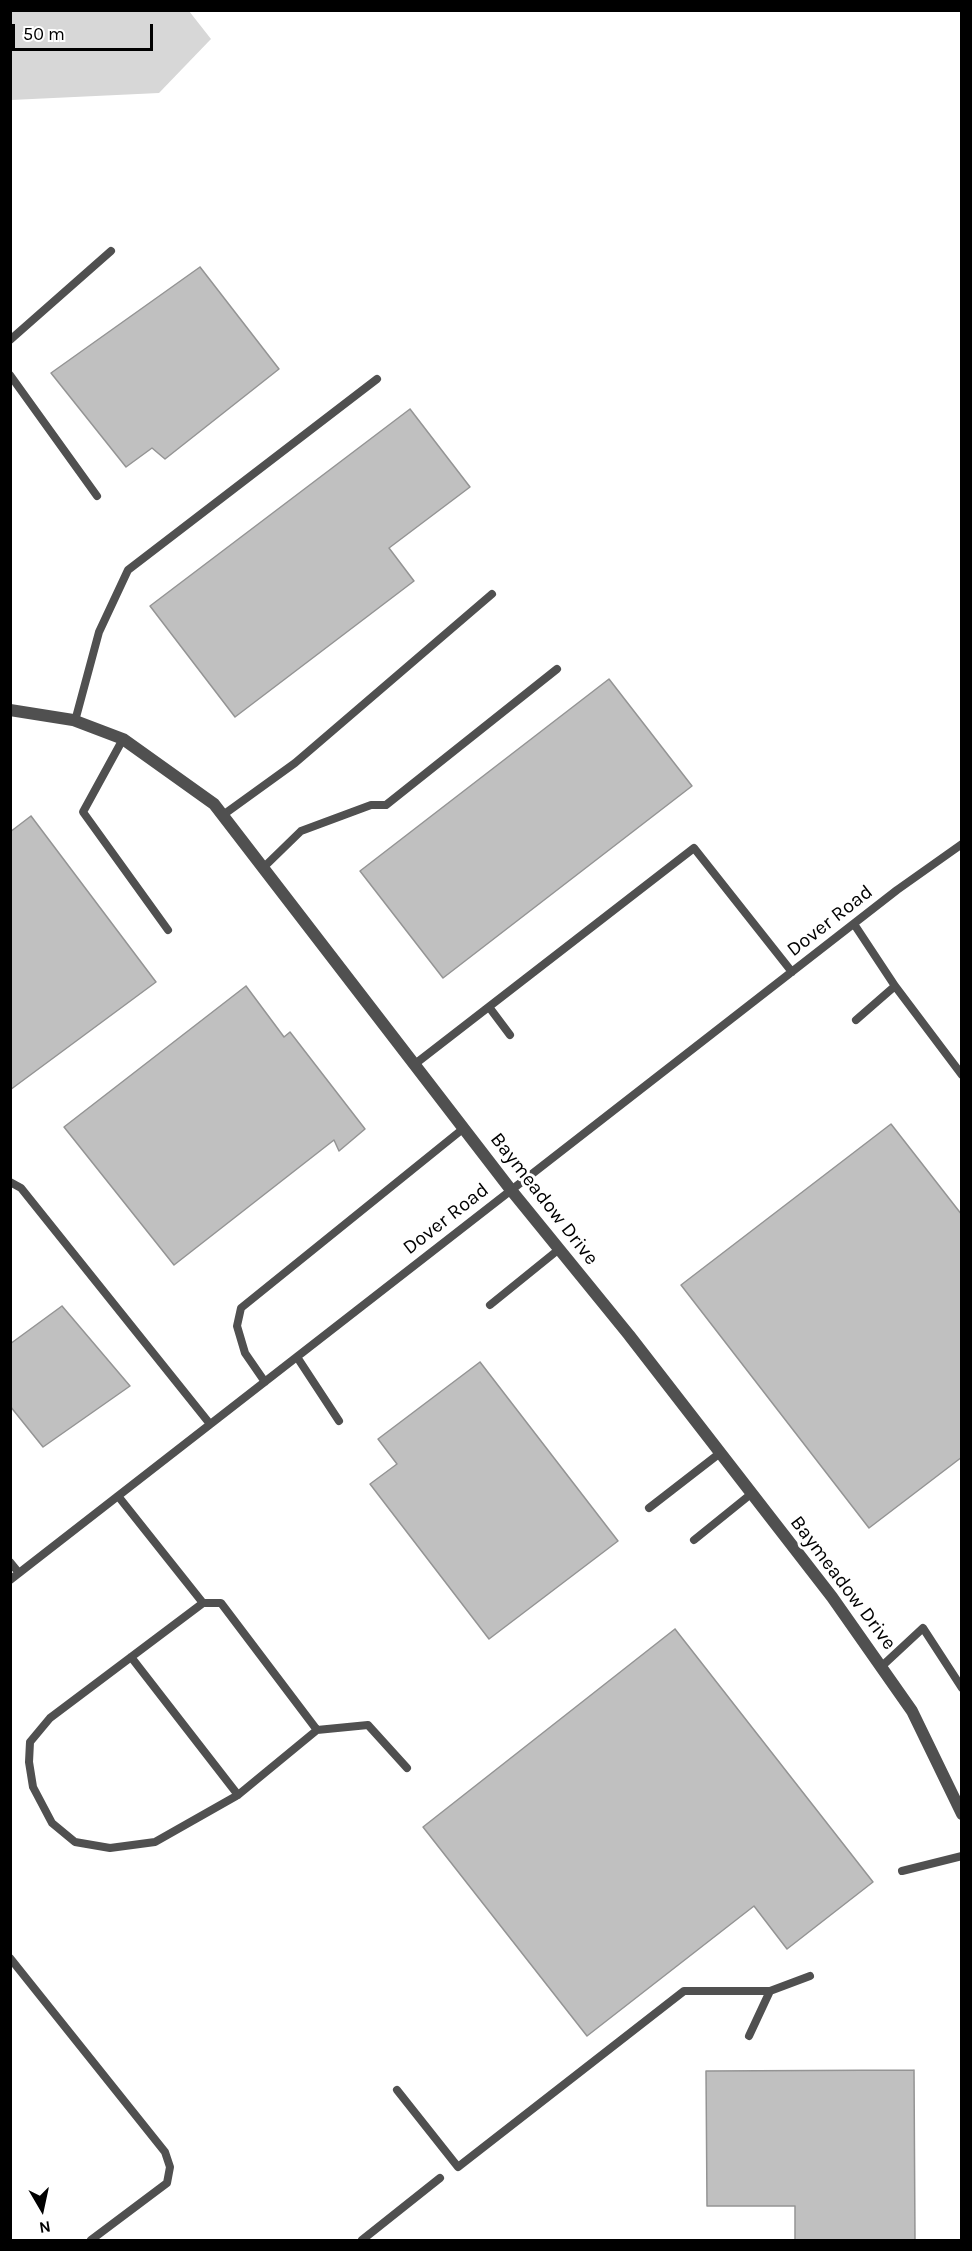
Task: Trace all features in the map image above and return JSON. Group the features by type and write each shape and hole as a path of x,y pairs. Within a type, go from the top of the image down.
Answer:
{"street":[{"name":"Baymeadow Drive","path":"10,710 75,720 123,739 214,804 223,814 510,1190 629,1335 831,1597 912,1711 962,1814"}],"lane":[{"path":"10,340 111,251"},
{"path":"10,375 97,496"},
{"path":"75,720 99,632 128,570 377,379"},
{"path":"223,814 295,763 492,594"},
{"path":"264,867 301,831 371,805 386,805 557,669"},
{"path":"123,739 83,812 168,930"},
{"name":"Dover Road","path":"10,1580 897,890 962,844"},
{"path":"415,1064 694,848 792,972"},
{"path":"854,924 895,987 962,1075"},
{"path":"856,1020 895,987"},
{"path":"489,1007 510,1035"},
{"path":"264,1382 245,1353 237,1326 241,1308 464,1128"},
{"path":"10,1182 21,1188 210,1424"},
{"path":"490,1305 558,1250"},
{"path":"297,1357 339,1421"},
{"path":"649,1508 720,1453"},
{"path":"694,1540 751,1494"},
{"path":"118,1496 203,1603"},
{"path":"10,1562 19,1573"},
{"path":"317,1730 221,1603 203,1603 50,1718 30,1742 29,1762 33,1787 52,1823 75,1842 110,1848 155,1842 238,1795 317,1730 368,1725 407,1768"},
{"path":"881,1666 923,1628 962,1688"},
{"path":"132,1657 238,1795"},
{"path":"902,1871 962,1856"},
{"path":"10,1958 165,2152 170,2167 167,2183 91,2241"},
{"path":"397,2090 458,2167 684,1991 770,1991 810,1976"},
{"path":"748,2036 770,1991"},
{"path":"362,2241 440,2178"}],"shaded area":[{"path":"10,11 189,11 211,39 159,93 11,100"}],"building":[{"path":"200,267 279,369 165,459 152,448 126,467 51,373"},
{"path":"410,409 470,487 389,548 414,581 235,717 150,606"},
{"path":"609,679 692,786 443,978 360,871"},
{"path":"31,816 156,982 10,1090 10,832"},
{"path":"246,986 284,1037 290,1032 365,1129 339,1151 334,1140 174,1265 64,1127"},
{"path":"891,1124 962,1215 962,1457 869,1528 681,1285"},
{"path":"62,1306 130,1386 43,1447 10,1406 10,1344"},
{"path":"480,1362 618,1541 489,1639 370,1484 397,1464 378,1439"},
{"path":"675,1629 873,1882 787,1949 754,1906 587,2036 423,1827"},
{"path":"914,2070 915,2241 795,2241 795,2206 707,2206 706,2071"}]}
